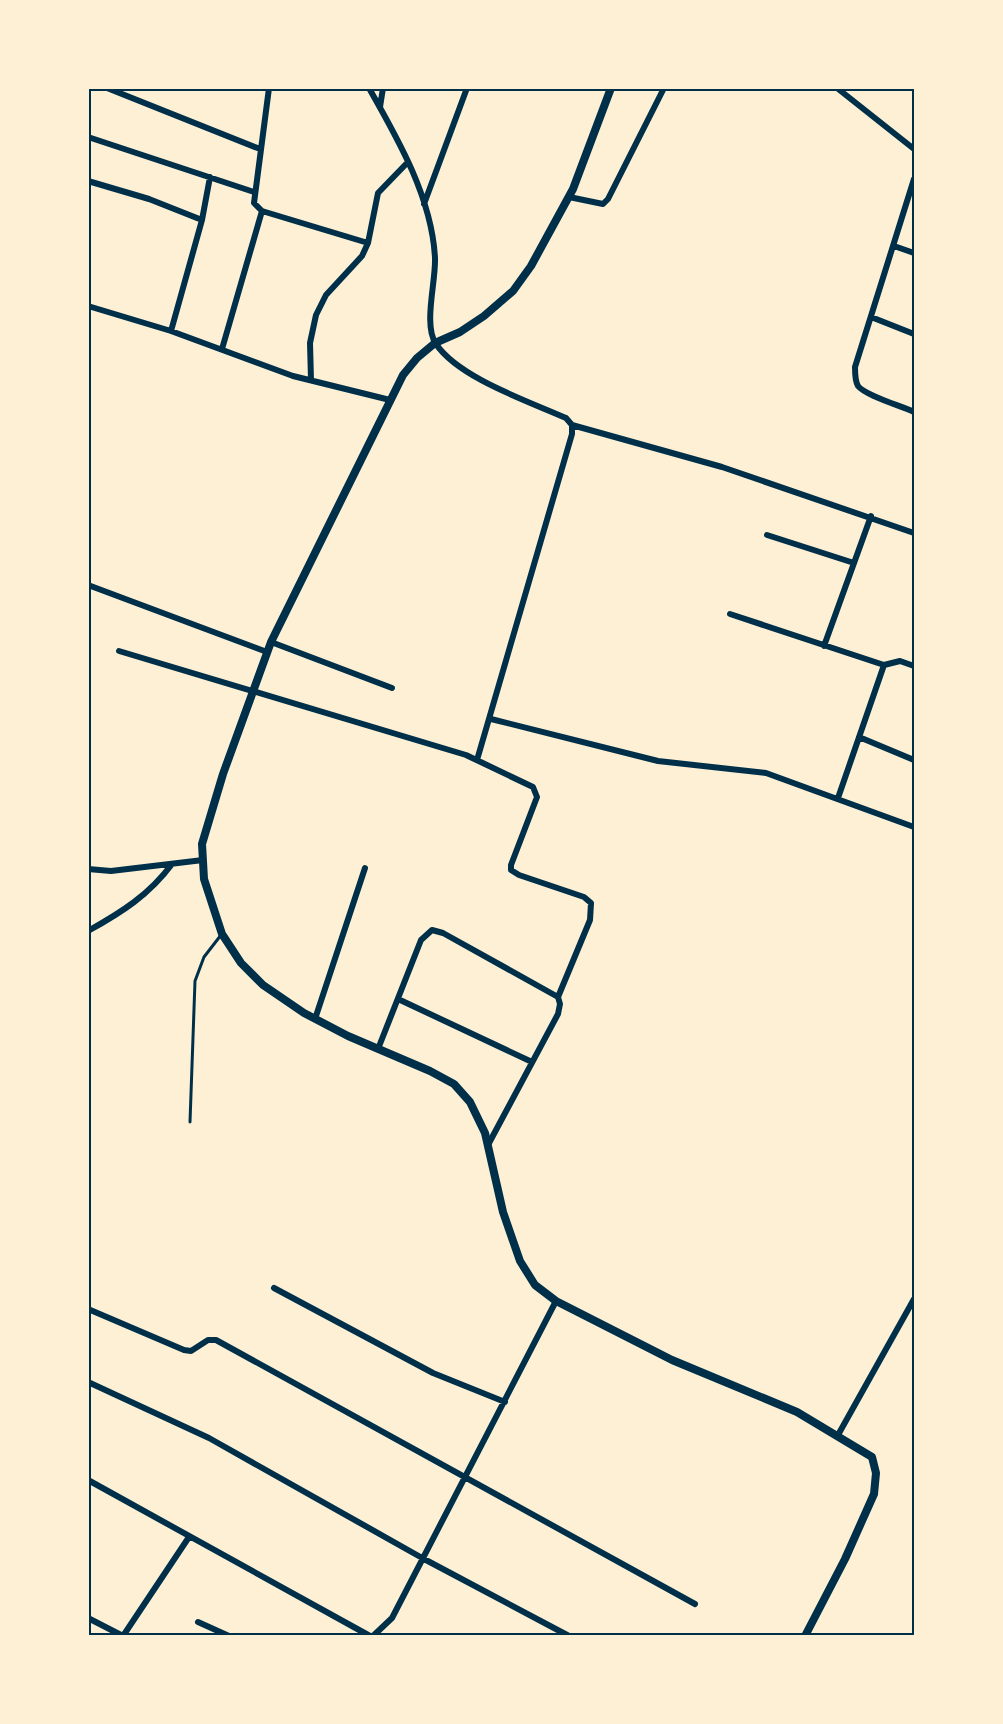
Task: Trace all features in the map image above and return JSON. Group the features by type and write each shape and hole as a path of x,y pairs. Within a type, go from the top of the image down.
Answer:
{"street":[{"path":"107,88 260,149"},
{"path":"369,88 396,134 424,204 435,252 430,331 435,343 462,370 566,418 572,425 722,468 871,516 915,533"},
{"path":"380,107 383,88"},
{"path":"424,204 467,88"},
{"path":"610,88 569,197 531,266 513,291 484,316 460,332 435,343 402,375 271,642 252,690 202,844 206,888 222,934 241,963 263,985 315,1019 453,1084 470,1102 488,1145 503,1212 520,1261 535,1285 556,1301 672,1360 797,1412 872,1457 876,1473 874,1494 845,1559 805,1635"},
{"path":"569,197 594,204 603,204 608,199 664,88"},
{"path":"837,88 915,149"},
{"path":"268,89 254,203 262,211 368,243"},
{"path":"88,137 254,192"},
{"path":"311,380 310,343 316,315 326,295 354,267 368,243 378,193 407,163"},
{"path":"171,331 202,220 210,177"},
{"path":"915,179 855,368 859,387 915,412"},
{"path":"88,181 149,199 202,220"},
{"path":"222,349 262,211"},
{"path":"894,246 915,254"},
{"path":"88,306 171,331 311,380 390,400"},
{"path":"871,317 915,334"},
{"path":"477,760 491,719 572,434 572,425"},
{"path":"824,646 871,516"},
{"path":"767,535 854,563"},
{"path":"88,585 267,652"},
{"path":"730,614 884,665 900,661 915,666"},
{"path":"271,642 392,688"},
{"path":"119,651 477,760 533,787 537,792 535,807 511,865 513,873 584,897 591,903 590,920 558,998 560,1004 558,1014 488,1145"},
{"path":"838,798 884,665"},
{"path":"491,719 658,761 766,773 915,827"},
{"path":"859,737 915,760"},
{"path":"88,869 111,871 203,860"},
{"path":"88,931 130,908 148,893 172,864"},
{"path":"315,1019 365,868"},
{"path":"378,1049 421,940 432,930 443,933 558,998"},
{"path":"398,999 532,1062"},
{"path":"274,1288 432,1373 505,1402"},
{"path":"838,1435 915,1299"},
{"path":"88,1480 372,1635 392,1618 556,1301"},
{"path":"88,1310 184,1350 191,1351 208,1340 216,1340 695,1604"},
{"path":"88,1382 209,1438 424,1559 569,1635"},
{"path":"88,1618 123,1635 189,1537"},
{"path":"198,1622 229,1635"}],"lane":[{"path":"190,1122 196,974 204,957 222,934"}]}
